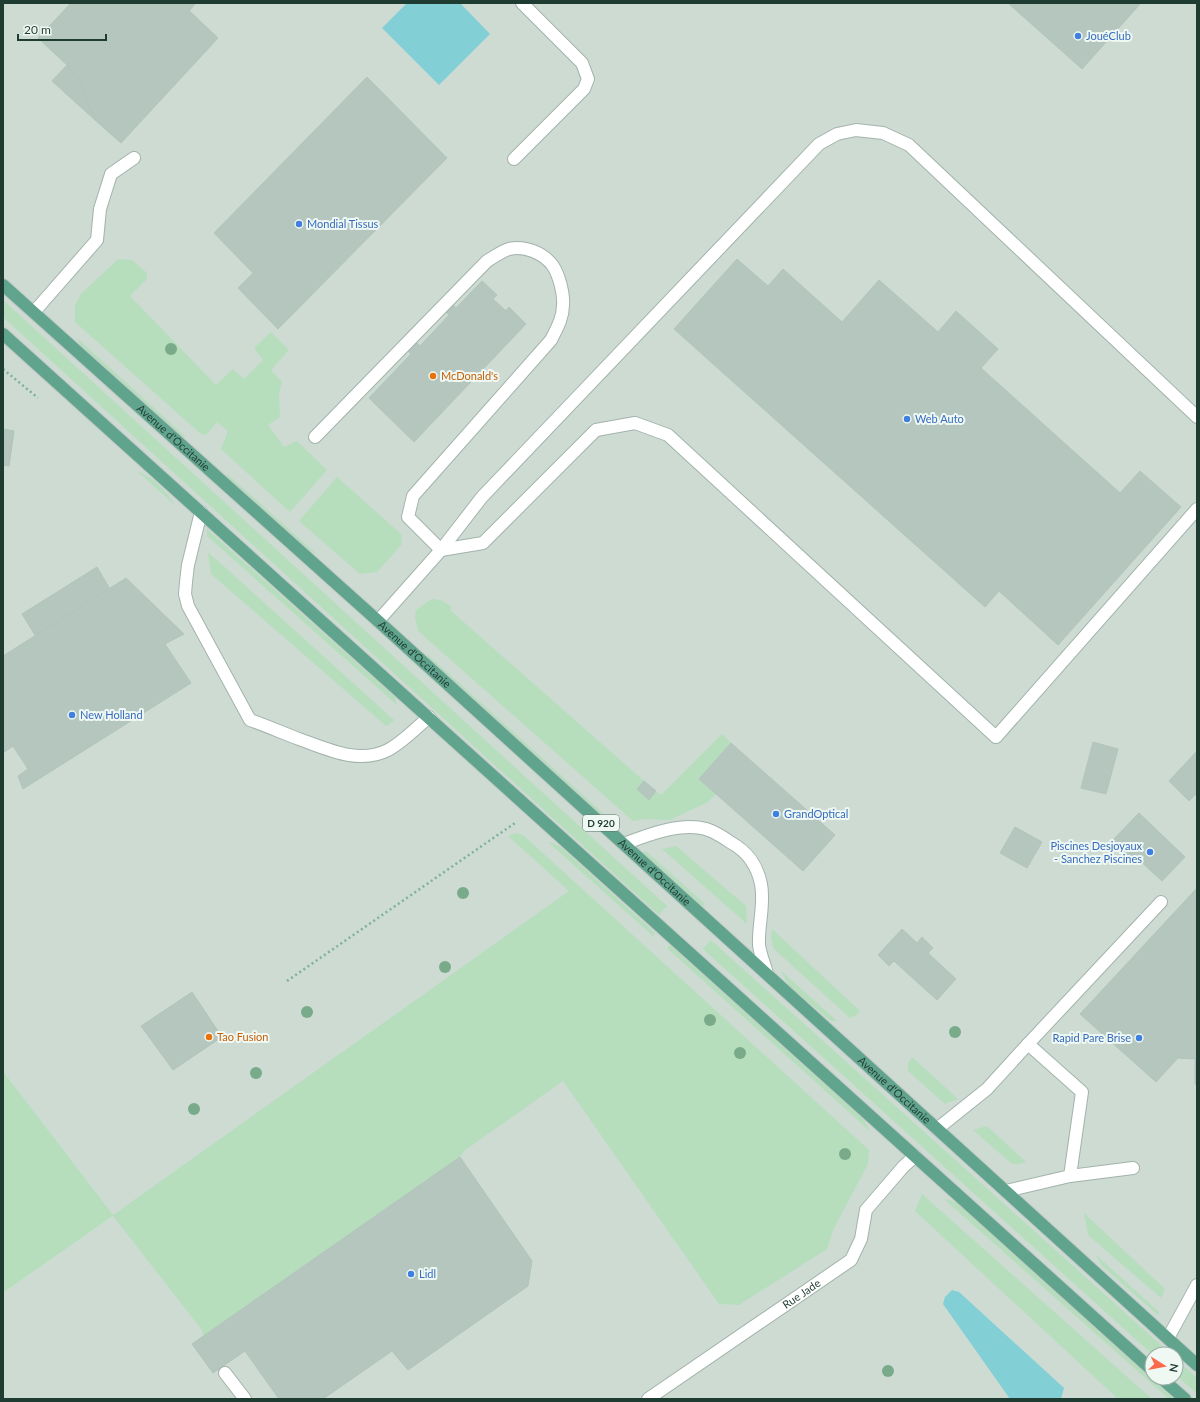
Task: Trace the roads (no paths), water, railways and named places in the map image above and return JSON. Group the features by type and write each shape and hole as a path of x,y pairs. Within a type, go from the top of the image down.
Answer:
{"main road":[{"name":"Avenue d'Occitanie","path":"3,285 378,621 1197,1365"},
{"path":"3,334 1144,1363"},
{"path":"1170,1386 1185,1399"}],"street":[{"path":"514,159 584,89 588,79 582,63 522,3"},
{"path":"378,621 441,550 482,497 819,144 837,134 856,130 883,133 909,145 1197,418"},
{"path":"34,312 97,240 100,209 111,174 134,158"},
{"path":"315,437 487,261 508,249 522,248 540,254 553,266 561,287 563,305 560,323 551,340 413,496 408,517 441,550"},
{"path":"441,550 483,543 596,430 635,423 668,435 996,737 1197,509"},
{"path":"201,512 188,564 185,594 188,606 250,720 334,752 353,756 369,756 387,750 401,741 429,717"},
{"path":"624,844 656,833 688,827 706,829 736,845 753,860 761,886 762,905 759,946 767,974"},
{"path":"937,1129 988,1089 1161,902"},
{"path":"1028,1044 1082,1092 1070,1176"},
{"name":"Rue Jade","path":"648,1399 850,1260 861,1239 866,1210 903,1167 915,1156"},
{"path":"1006,1191 1070,1176 1133,1168"},
{"path":"1168,1338 1197,1285"},
{"path":"225,1373 245,1399"}],"water":[{"path":"407,3 460,3 490,34 439,85 382,28"},
{"path":"952,1290 959,1292 1064,1388 1061,1399 1010,1399 943,1304 945,1297"}],"place":[{"name":"JouéClub","path":"1078,36"},
{"name":"Mondial Tissus","path":"299,224"},
{"name":"McDonald's","path":"433,376"},
{"name":"Web Auto","path":"907,419"},
{"name":"New Holland","path":"72,715"},
{"name":"GrandOptical","path":"776,814"},
{"name":"Piscines Desjoyaux - Sanchez Piscines","path":"1150,852"},
{"name":"Tao Fusion","path":"209,1037"},
{"name":"Rapid Pare Brise","path":"1139,1038"},
{"name":"Lidl","path":"411,1274"}]}
